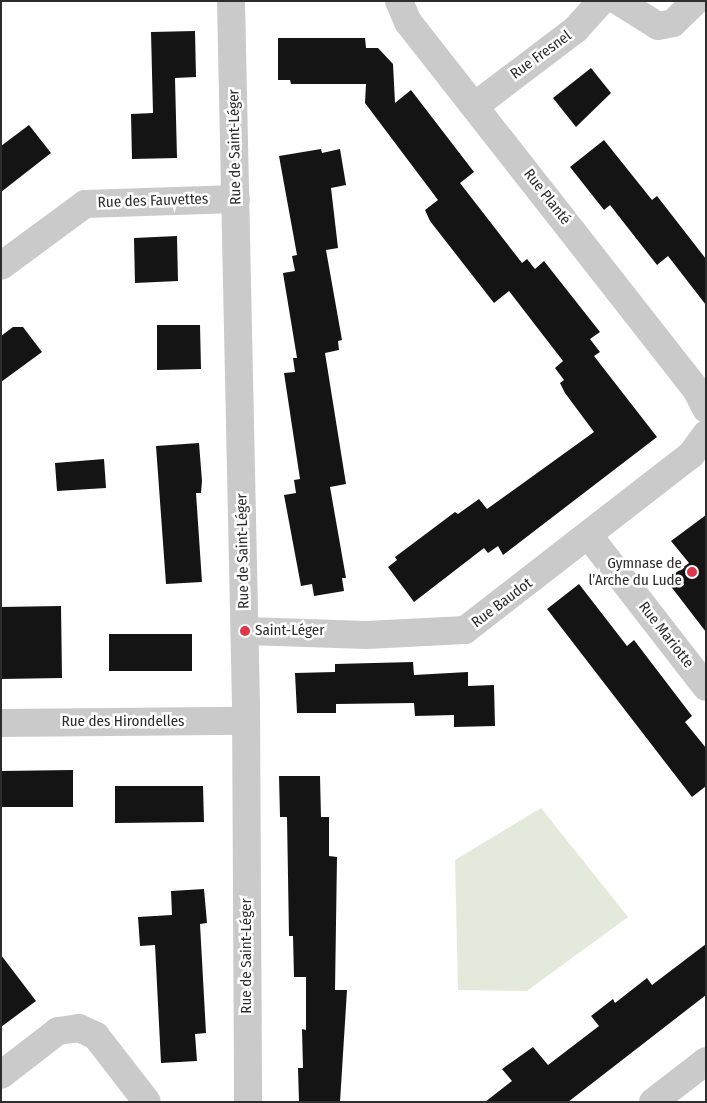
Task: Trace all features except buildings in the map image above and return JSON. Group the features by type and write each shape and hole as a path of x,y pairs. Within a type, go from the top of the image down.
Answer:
{"street":[{"name":"Rue de Saint-Léger","path":"231,1 246,721 248,1102"},
{"name":"Rue Planté","path":"399,1 408,22 476,105 703,395"},
{"name":"Rue Fresnel","path":"476,105 576,29 601,1"},
{"path":"618,1 658,26 673,23 696,1"},
{"name":"Rue des Fauvettes","path":"1,266 85,204 236,199"},
{"name":"Rue Baudot","path":"244,631 367,635 465,630 589,536 691,455 706,434"},
{"name":"Rue Mariotte","path":"589,536 706,687"},
{"name":"Rue des Hirondelles","path":"1,723 246,721"},
{"path":"1,1075 58,1031 80,1028 96,1036 146,1102"},
{"path":"663,1099 706,1061"}],"green space":[{"path":"541,808 628,917 527,991 458,990 455,860"}],"place":[{"name":"Gymnase de l’Arche du Lude","path":"692,572"},
{"name":"Saint-Léger","path":"245,631"}]}
